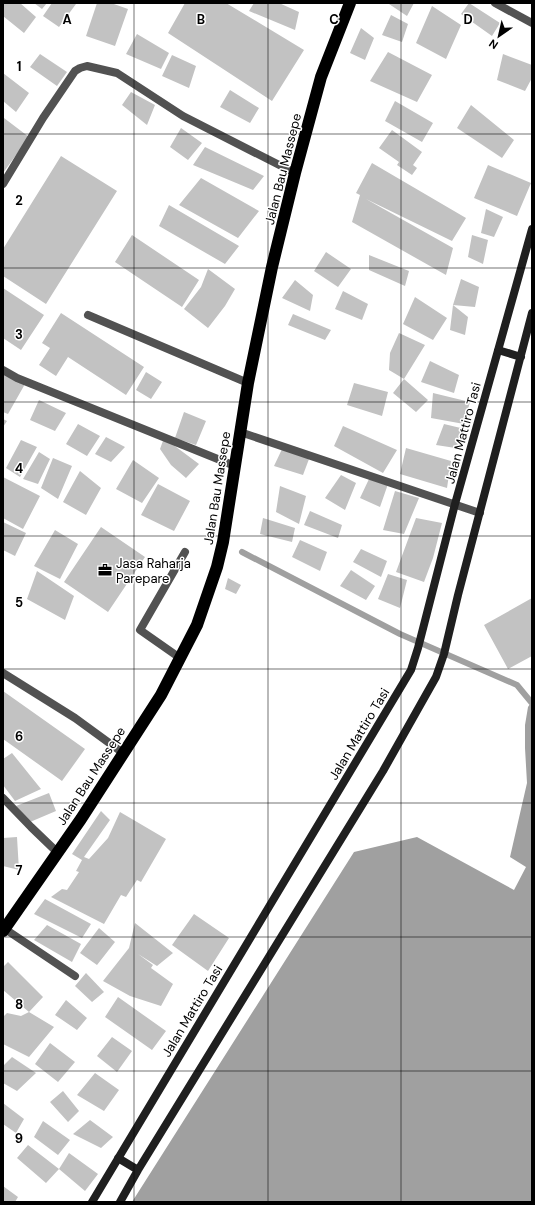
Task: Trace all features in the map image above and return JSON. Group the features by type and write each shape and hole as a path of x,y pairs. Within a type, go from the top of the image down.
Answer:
{"highway":[{"name":"Jalan Bau Massepe","path":"4,930 81,819 161,695 197,625 217,567 223,542 248,383 266,293 295,173 321,77 350,3"}],"main road":[{"name":"Jalan Mattiro Tasi","path":"92,1202 411,670 423,633 455,504 532,229"},
{"path":"120,1202 138,1170 375,784 436,677 444,654 532,313"},
{"path":"498,350 521,357"},
{"path":"118,1158 138,1170"}],"street":[{"path":"495,3 532,23"},
{"path":"3,184 43,118 75,71 79,68 87,66 117,73 183,116 295,173"},
{"path":"88,316 248,383"},
{"path":"3,370 17,378 235,466"},
{"path":"240,432 480,513"},
{"path":"180,658 140,630 185,552"},
{"path":"3,673 75,718 123,753"},
{"path":"3,798 58,852"},
{"path":"4,930 75,976"}],"shaded area":[{"path":"532,701 532,1202 132,1202 354,852 417,837 514,890 526,867 510,857 527,783 525,725 528,707"}],"building":[{"path":"3,3 20,3 36,17 24,33 3,16"},
{"path":"34,3 47,3 42,9"},
{"path":"52,3 76,4 59,27 43,16"},
{"path":"97,3 111,3 128,9 115,46 86,36"},
{"path":"185,3 226,3 304,50 272,101 168,33"},
{"path":"254,3 279,3 299,12 295,30 249,11"},
{"path":"414,3 407,16 389,4"},
{"path":"469,3 500,23 492,36 461,14"},
{"path":"432,6 461,25 446,59 416,43"},
{"path":"391,15 408,24 402,42 382,35"},
{"path":"361,28 374,38 365,60 350,53"},
{"path":"137,34 169,53 161,69 126,54"},
{"path":"388,52 432,75 417,102 370,81"},
{"path":"40,54 67,72 57,86 30,67"},
{"path":"503,54 532,65 532,78 525,91 497,80"},
{"path":"172,55 196,66 189,88 162,76"},
{"path":"3,73 29,93 16,112 3,101"},
{"path":"230,90 259,108 250,123 220,107"},
{"path":"131,92 155,105 147,125 122,105"},
{"path":"395,101 433,123 422,142 385,121"},
{"path":"471,105 514,140 502,158 457,128"},
{"path":"4,118 29,137 3,173 3,119"},
{"path":"181,128 202,143 188,160 170,147"},
{"path":"392,130 422,152 413,165 417,168 412,175 397,165 399,162 379,148"},
{"path":"205,147 264,176 253,190 193,165"},
{"path":"61,156 117,191 46,304 3,276 3,249"},
{"path":"372,163 466,218 452,241 366,199 453,248 446,275 352,222 360,195 356,193"},
{"path":"488,165 531,183 517,216 474,198"},
{"path":"201,178 259,211 238,238 179,205"},
{"path":"169,205 239,246 225,264 159,226"},
{"path":"486,209 503,217 494,237 481,233"},
{"path":"132,235 199,280 182,307 115,262"},
{"path":"472,235 488,240 483,264 468,257"},
{"path":"326,252 351,269 338,287 314,271"},
{"path":"369,255 409,271 405,286 369,270"},
{"path":"208,269 235,289 225,306 208,328 184,309 201,287"},
{"path":"461,279 479,287 475,307 453,305"},
{"path":"295,280 313,295 310,311 282,298"},
{"path":"3,288 44,315 21,350 3,338"},
{"path":"343,291 368,304 362,320 335,309"},
{"path":"415,297 447,318 433,340 403,324"},
{"path":"453,305 468,317 465,335 450,330"},
{"path":"61,313 144,367 126,395 68,357 56,376 39,365 50,348 42,343"},
{"path":"293,314 331,330 325,340 288,325"},
{"path":"399,333 425,345 404,379 389,370 390,353"},
{"path":"430,361 459,375 454,393 421,382"},
{"path":"146,372 162,382 151,399 136,390"},
{"path":"3,374 25,384 8,414 3,412"},
{"path":"404,379 428,400 416,412 393,393"},
{"path":"354,383 388,392 382,416 347,405"},
{"path":"433,393 470,402 464,424 431,418"},
{"path":"39,400 66,413 55,431 30,420"},
{"path":"184,412 206,421 196,445 175,438"},
{"path":"3,419 7,421 3,427"},
{"path":"78,424 100,436 87,456 66,444"},
{"path":"444,424 469,430 462,449 436,445"},
{"path":"343,426 397,450 383,473 334,446"},
{"path":"106,437 125,447 111,462 95,454"},
{"path":"164,438 199,464 186,478 171,465 160,449"},
{"path":"21,440 37,447 20,477 6,468"},
{"path":"283,447 309,459 303,475 274,466"},
{"path":"406,448 451,461 447,488 400,474"},
{"path":"39,452 50,459 38,484 23,479"},
{"path":"53,458 72,466 58,499 41,488"},
{"path":"133,460 159,478 142,503 116,489"},
{"path":"80,471 101,488 86,515 63,502"},
{"path":"341,475 356,483 345,510 325,498"},
{"path":"3,477 40,496 23,529 3,518"},
{"path":"369,479 388,484 380,507 360,498"},
{"path":"158,484 190,501 174,531 141,515"},
{"path":"280,486 306,496 299,524 276,512"},
{"path":"395,491 419,498 404,534 383,530"},
{"path":"310,511 342,525 338,538 304,525"},
{"path":"263,518 295,528 292,542 260,534"},
{"path":"416,518 442,523 433,558 424,582 396,572"},
{"path":"3,522 26,533 15,556 3,550"},
{"name":"Jasa Raharja Parepare","path":"101,527 145,557 108,612 64,582"},
{"path":"55,530 78,544 60,579 34,566"},
{"path":"300,540 327,552 320,571 292,557"},
{"path":"361,549 387,561 381,577 353,562"},
{"path":"351,570 375,586 366,600 340,586"},
{"path":"37,571 74,596 65,620 27,599"},
{"path":"388,574 407,580 400,608 378,599"},
{"path":"228,578 241,585 236,594 225,589"},
{"path":"532,598 532,656 508,669 484,625"},
{"path":"3,691 85,749 62,781 3,739"},
{"path":"12,753 41,789 15,801 3,785 3,759"},
{"path":"49,793 56,811 30,822 16,806"},
{"path":"101,811 110,820 84,857 89,859 108,838 120,812 166,839 141,882 137,880 126,897 121,895 104,924 51,897 62,889 67,890 79,872 76,871 82,860 72,854"},
{"path":"17,837 19,870 3,866 3,838"},
{"path":"45,899 91,924 82,938 34,914"},
{"path":"194,914 229,938 208,971 172,945"},
{"path":"135,923 173,953 157,966 138,954 153,965 151,968 173,984 161,1006 130,996 103,981 129,948"},
{"path":"47,925 81,944 72,962 34,940"},
{"path":"99,928 115,942 97,965 80,953"},
{"path":"8,962 43,997 29,1012 3,990 3,967"},
{"path":"86,973 104,992 92,1002 75,986"},
{"path":"118,997 166,1031 152,1050 105,1017"},
{"path":"66,1000 87,1018 77,1030 55,1015"},
{"path":"29,1012 54,1027 29,1057 3,1044 3,1017 7,1013 21,1016"},
{"path":"112,1037 132,1051 117,1072 97,1056"},
{"path":"50,1043 75,1062 58,1082 35,1064"},
{"path":"12,1057 36,1073 17,1091 3,1083 3,1066"},
{"path":"95,1073 119,1090 104,1111 77,1095"},
{"path":"63,1091 79,1111 68,1122 50,1102"},
{"path":"3,1103 24,1119 16,1133 3,1124"},
{"path":"90,1120 113,1137 101,1148 73,1134"},
{"path":"43,1121 70,1140 58,1155 34,1137"},
{"path":"28,1145 59,1169 46,1183 17,1158"},
{"path":"69,1153 98,1174 85,1191 59,1169"},
{"path":"3,1186 18,1197 15,1202 3,1202"}],"waterway":[{"path":"242,552 400,634 517,685 531,702"}],"place":[{"name":"Jasa Raharja Parepare","path":"105,570"}]}
